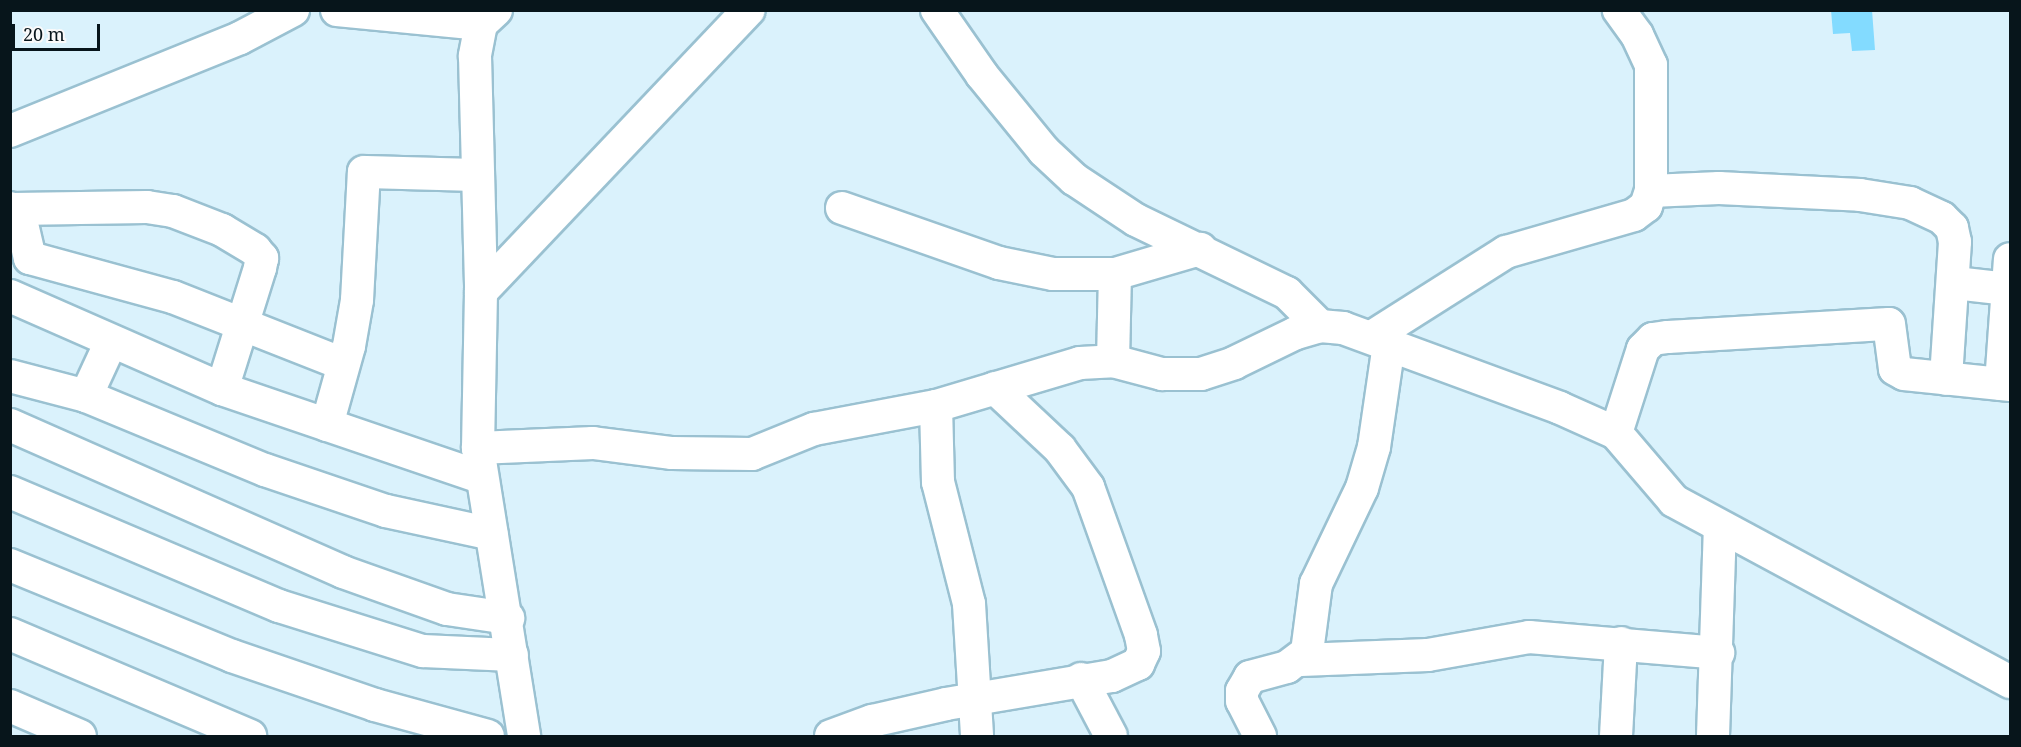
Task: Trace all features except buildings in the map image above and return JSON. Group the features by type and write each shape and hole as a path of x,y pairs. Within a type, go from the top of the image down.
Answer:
{"street":[{"path":"10,132 240,38 292,10"},
{"path":"337,10 488,17 475,56 481,292 479,462 508,618 524,736"},
{"path":"481,292 750,10"},
{"path":"937,10 982,75 1051,158 1074,179 1136,220 1287,293 1320,326 1380,341 1560,408 1616,433 1674,501 1720,529 1895,618 2010,682"},
{"path":"1380,341 1506,252 1634,215 1646,206 1651,191 1651,65 1637,35 1619,10"},
{"path":"327,424 357,300 364,172 478,175"},
{"path":"1651,191 1719,188 1837,194 1910,203 1942,218 1952,228 1955,283 1946,379"},
{"path":"222,389 241,322 262,258 222,230 173,211 147,207 13,208 30,258 172,297 241,322 343,364"},
{"path":"842,208 999,263 1053,274 1115,274 1200,249"},
{"path":"1113,361 1115,274"},
{"path":"1616,433 1644,349 1653,339 1889,324 1895,369 1904,374 2006,385 2009,277 1955,283"},
{"path":"10,296 222,389 327,424 479,462 593,443 672,453 752,454 814,429 936,406 1080,363 1113,361 1162,374 1201,374 1320,326"},
{"path":"1301,660 1312,641 1316,584 1362,488 1374,447 1380,341"},
{"path":"86,396 111,342"},
{"path":"10,376 86,396 265,470 386,511 492,534"},
{"path":"831,736 872,722 975,698 1081,679 1112,676 1138,664 1144,651 1141,635 1088,487 1060,450 995,388"},
{"path":"936,406 938,482 969,604 978,736"},
{"path":"10,425 343,572 447,609 508,618"},
{"path":"10,492 79,524 290,610 423,651 512,655"},
{"path":"1713,736 1718,653 1720,529"},
{"path":"10,565 232,656 375,705 488,736"},
{"path":"10,634 250,736"},
{"path":"1260,736 1242,701 1250,677 1301,660 1428,655 1529,637 1718,653"},
{"path":"1616,736 1621,643"},
{"path":"1081,679 1111,736"},
{"path":"10,706 80,736"}]}
